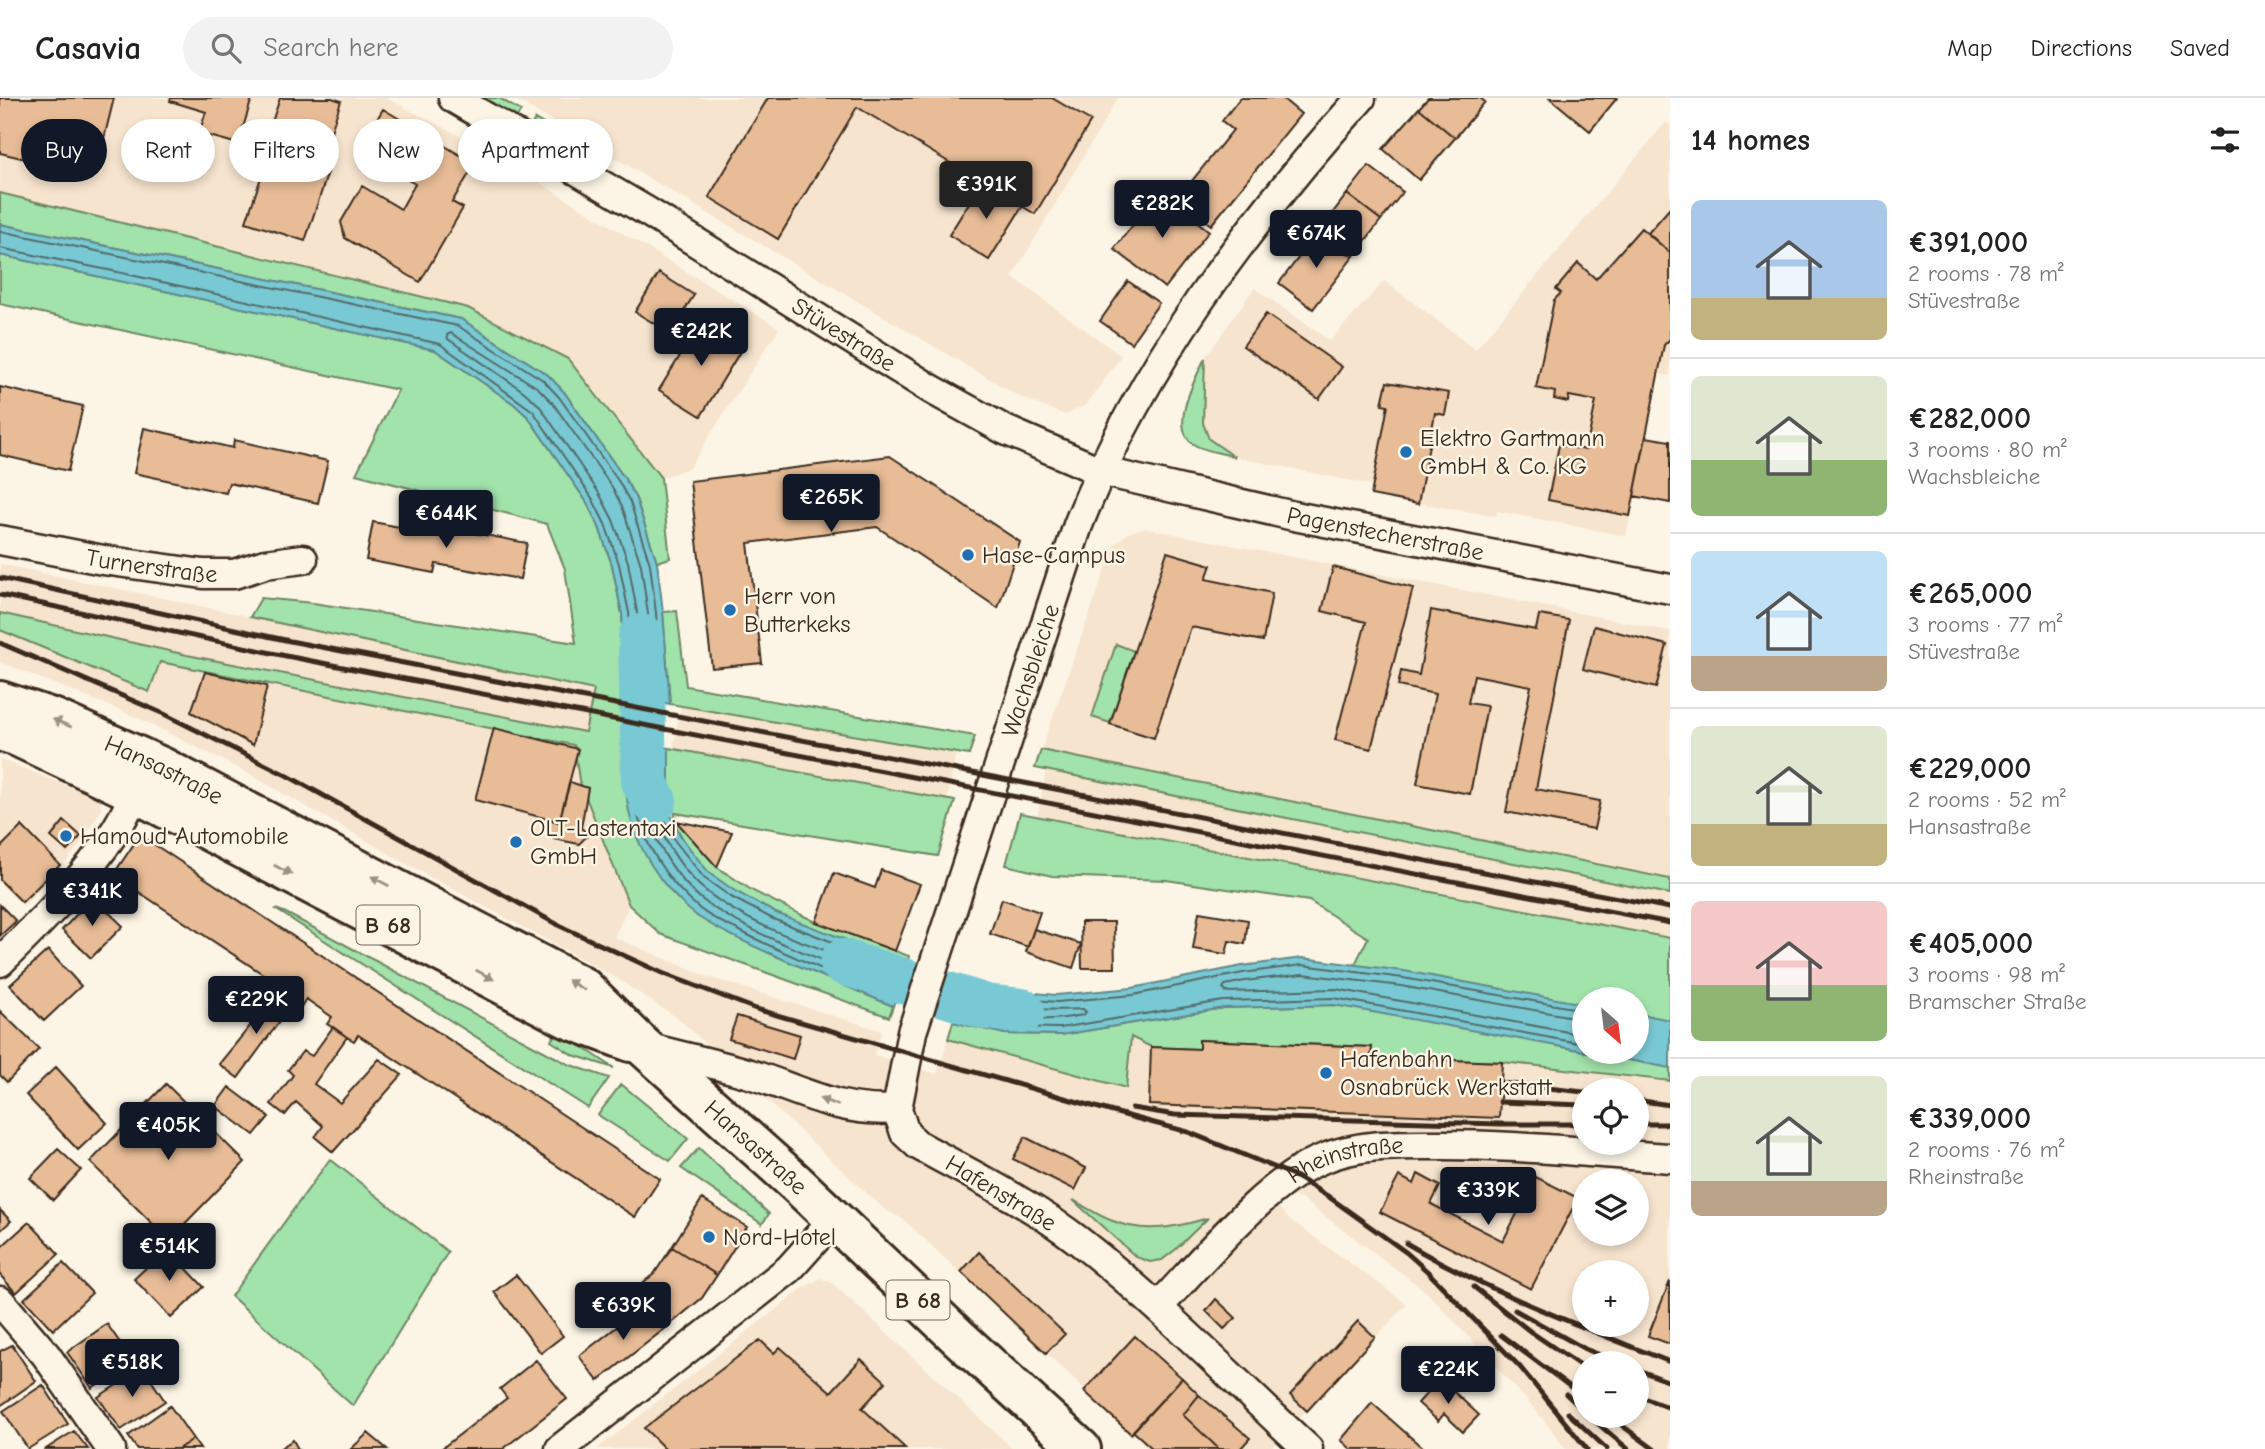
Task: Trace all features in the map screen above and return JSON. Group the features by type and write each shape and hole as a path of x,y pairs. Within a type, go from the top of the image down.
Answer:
{"main road":[{"name":"Hansastraße","path":"0,701 55,719 162,766 583,987 644,1047 1081,1449"},
{"name":"Hansastraße","path":"0,731 136,793 569,1020 644,1047"}],"street":[{"name":"Stüvestraße","path":"453,98 648,212 931,389 1005,430 1100,471"},
{"name":"Wachsbleiche","path":"897,1108 915,1022 1078,525 1100,471 1135,404 1177,336 1252,227 1361,98"},
{"name":"Pagenstecherstraße","path":"1100,471 1294,516 1670,589"},
{"name":"Turnerstraße","path":"0,540 203,574 234,574 265,564 303,559"},
{"path":"0,962 34,929 88,867 116,831 136,793"},
{"path":"644,1047 749,1074 844,1107 872,1111 897,1108"},
{"name":"Hafenstraße","path":"897,1108 905,1133 918,1145 1045,1217 1078,1240 1158,1307 1308,1449"},
{"name":"Rheinstraße","path":"1158,1307 1258,1203 1293,1175 1322,1159 1372,1145 1446,1145 1670,1158"},
{"path":"560,1449 789,1269 834,1220"},
{"path":"0,1301 46,1355 111,1449"}],"shaded area":[{"path":"0,98 387,98 427,119 353,119 353,182 444,182 444,128 458,135 458,182 538,182 779,328 689,468 661,478 568,359 296,264 0,193"},
{"path":"513,98 1118,98 1012,277 1121,356 1087,404 1065,415 1020,397 613,157 613,119 549,119"},
{"path":"1666,122 1670,125 1670,376 1659,374 1626,536 1497,511 1496,516 1371,495 1372,485 1235,457 1209,439 1203,423 1205,358 1254,288 1330,341 1384,281 1476,349"},
{"path":"1144,528 1670,631 1670,879 1041,750 1114,545 1128,533"},
{"path":"0,564 594,689 586,732 187,655 0,613"},
{"path":"0,630 150,691 159,662 574,745 579,780 629,905 614,937 706,976 882,1031 874,1055 937,1074 948,1039 1126,1087 1130,1037 1199,1048 1199,1040 1372,1047 1372,1057 1502,1062 1643,1078 1572,1078 1572,1155 1649,1155 1649,1079 1670,1081 1670,1449 1566,1449 1534,1408 1427,1292 1303,1200 1256,1181 1289,1219 1407,1304 1270,1449 1149,1449 904,1220 883,1208 679,1019 613,976 414,868 242,770 134,716 0,662"},
{"path":"681,706 956,753 947,799 673,749"},
{"path":"0,759 98,798 101,805 101,810 84,839 68,860 23,906 0,883"},
{"path":"1046,770 1670,894 1670,938 1037,817"},
{"path":"820,1278 832,1283 1013,1449 597,1449 802,1289"}],"green space":[{"path":"484,98 499,98 521,111 517,117"},
{"path":"0,193 468,308 568,359 661,478 670,558 657,562 636,499 564,392 548,375 461,319 0,224"},
{"path":"0,255 435,350 514,404 528,417 586,501 599,527 612,565 622,614 628,696 627,756 668,786 669,748 955,801 938,856 675,813 676,821 717,867 753,891 816,922 909,956 907,963 804,926 732,890 698,861 669,812 697,916 754,946 893,1006 889,1017 660,934 629,905 579,780 574,745 160,662 149,692 0,630 0,613 187,655 585,732 594,690 250,617 261,598 313,603 576,643 565,569 547,524 356,474 398,390 0,304"},
{"path":"1205,358 1203,423 1209,439 1235,457 1197,446 1186,436 1183,426 1186,403"},
{"path":"677,611 686,686 975,736 969,755 670,704 663,612"},
{"path":"1116,644 1134,651 1110,723 1092,717"},
{"path":"1041,750 1670,879 1670,894 1035,768"},
{"path":"1020,813 1670,938 1670,1081 1502,1062 1371,1057 1371,1047 1200,1040 1199,1049 1151,1047 1131,1037 1126,1088 948,1039 953,1022 1005,1034 1061,1035 1224,1008 1334,1005 1367,1010 1355,964 1368,938 1309,901 1166,880 1052,876 1006,865"},
{"path":"275,909 568,1064 609,1078 588,1108"},
{"path":"557,1030 614,1068 573,1055 551,1041"},
{"path":"621,1084 688,1139 670,1161 598,1115"},
{"path":"699,1148 769,1214 762,1224 681,1168"},
{"path":"330,1159 448,1252 353,1406 231,1296"},
{"path":"1073,1200 1108,1219 1137,1227 1173,1226 1208,1218 1162,1260 1150,1262 1136,1257"}],"water":[{"path":"0,224 461,319 548,375 564,392 636,499 657,562 670,704 628,696 622,614 612,565 599,527 586,501 528,417 514,404 435,350 0,255"},
{"path":"627,740 669,748 669,812 681,837 709,873 735,891 776,913 907,963 893,1006 732,936 697,916 672,893 642,848 630,816 626,777"},
{"path":"1302,958 1404,971 1572,1002 1572,1049 1334,1005 1224,1008 1061,1035 1005,1034 953,1022 967,979 1004,990 1056,995 1132,988 1242,966"},
{"path":"1649,1016 1670,1020 1670,1068 1649,1064"}],"building":[{"path":"0,98 114,98 107,126 107,119 21,119 21,158 0,153"},
{"path":"171,98 252,98 246,119 229,119 229,141 215,138 215,119 204,119 206,112 170,101"},
{"path":"280,98 332,98 341,101 335,119 273,119"},
{"path":"768,98 1052,98 1091,121 1035,214 857,107 778,239 709,197"},
{"path":"1240,98 1282,98 1301,114 1211,225 1178,198 1233,130 1222,121"},
{"path":"1428,98 1480,98 1485,102 1455,138 1419,108"},
{"path":"1550,98 1617,98 1590,131"},
{"path":"1419,108 1455,138 1419,180 1383,149"},
{"path":"383,109 400,119 377,119"},
{"path":"444,145 458,154 458,182 464,182 452,202 463,208 420,282 345,238 341,222 362,186 401,209 415,184 412,182 444,182"},
{"path":"1369,166 1403,192 1381,220 1347,194"},
{"path":"259,182 325,182 305,241 246,222"},
{"path":"982,182 1022,207 989,260 949,235"},
{"path":"1159,192 1209,231 1165,288 1114,249"},
{"path":"1347,194 1381,220 1353,257 1319,231"},
{"path":"1670,208 1670,253 1648,233"},
{"path":"1641,228 1670,253 1670,339 1664,345 1630,516 1548,500 1559,445 1586,450 1596,401 1569,396 1568,402 1554,399 1555,392 1536,388 1554,300 1561,293 1556,289 1578,263 1596,279"},
{"path":"1319,231 1353,257 1313,309 1279,283"},
{"path":"659,273 694,295 670,333 635,312"},
{"path":"1128,281 1159,303 1131,343 1100,321"},
{"path":"1266,314 1342,367 1319,399 1243,346"},
{"path":"702,320 744,345 701,416 659,390"},
{"path":"1387,382 1449,393 1445,415 1435,413 1418,504 1371,495 1388,405 1382,404"},
{"path":"0,387 83,406 68,471 0,455"},
{"path":"144,428 233,448 234,440 328,461 318,503 229,483 226,493 134,473"},
{"path":"1646,437 1670,441 1670,503 1634,496"},
{"name":"Hase-Campus","path":"890,456 1020,542 998,608 877,527 748,543 762,663 712,668 690,481"},
{"path":"373,522 436,534 437,526 527,543 520,579 436,564 434,573 366,560"},
{"path":"1167,552 1211,565 1206,579 1272,593 1263,641 1191,627 1154,738 1110,724"},
{"path":"1333,567 1413,588 1371,749 1335,740 1366,622 1322,611"},
{"path":"1431,610 1536,630 1539,615 1569,620 1536,789 1600,801 1594,829 1506,812 1531,686 1474,675 1468,703 1487,706 1470,794 1417,784 1435,694 1398,686 1401,671 1419,675"},
{"path":"1594,626 1667,645 1656,688 1583,669"},
{"path":"205,672 267,686 253,745 191,712"},
{"path":"494,728 578,749 559,822 475,800"},
{"path":"570,782 588,788 581,828 589,834 579,844 554,839 546,827 550,819 559,822"},
{"name":"Hamoud Automobile","path":"64,821 81,836 67,851 51,837"},
{"path":"676,821 732,832 717,867"},
{"path":"22,826 60,865 22,902 0,880 0,848"},
{"path":"140,835 660,1179 635,1217 358,1035 354,1041 327,1024 332,1017 306,999 300,1008 273,990 278,984 113,875"},
{"path":"881,870 920,884 895,951 816,922 834,873 875,888"},
{"path":"93,897 123,926 91,958 62,930"},
{"path":"1002,899 1040,912 1028,947 990,934"},
{"path":"0,905 16,921 0,936"},
{"path":"1199,912 1248,920 1245,944 1229,941 1226,954 1193,949"},
{"path":"1081,922 1114,922 1115,968 1082,968"},
{"path":"1034,929 1081,944 1073,968 1026,952"},
{"path":"48,950 81,986 44,1021 10,985"},
{"path":"277,993 293,1003 238,1078 219,1064"},
{"path":"0,1011 39,1049 7,1082 0,1075"},
{"path":"737,1016 800,1035 793,1059 729,1039"},
{"path":"333,1027 347,1037 314,1084 340,1103 379,1059 402,1075 333,1152 315,1137 323,1126 296,1102 285,1115 271,1104 293,1075 288,1070 303,1051 312,1056"},
{"name":"Hafenbahn Osnabrück Werkstatt","path":"1199,1040 1372,1047 1371,1057 1502,1062 1499,1118 1149,1105 1151,1047 1199,1049"},
{"path":"56,1067 107,1123 78,1150 26,1095"},
{"path":"166,1084 245,1162 169,1240 90,1162"},
{"path":"229,1087 269,1117 254,1135 215,1106"},
{"path":"1025,1137 1086,1168 1075,1190 1013,1159"},
{"path":"58,1149 81,1170 53,1200 30,1178"},
{"path":"1418,1174 1440,1186 1431,1204 1503,1241 1536,1177 1572,1195 1572,1210 1531,1289 1380,1212 1399,1176 1414,1184"},
{"name":"Nord-Hotel","path":"702,1199 747,1227 717,1275 672,1247"},
{"path":"0,1210 11,1221 0,1231"},
{"path":"29,1222 59,1254 16,1293 0,1275 0,1248"},
{"path":"672,1247 717,1275 702,1298 667,1327 636,1288 654,1274"},
{"path":"167,1248 204,1287 171,1318 134,1279"},
{"path":"979,1252 1065,1334 1046,1353 961,1272"},
{"path":"63,1263 92,1293 53,1330 24,1299"},
{"path":"516,1275 563,1336 541,1353 494,1292"},
{"path":"1670,1281 1670,1344 1649,1336"},
{"path":"1216,1299 1236,1318 1224,1329 1206,1311"},
{"path":"648,1303 667,1327 598,1381 579,1356"},
{"path":"1358,1321 1375,1337 1307,1411 1290,1395"},
{"path":"107,1324 132,1360 92,1388 67,1352"},
{"path":"1135,1336 1182,1378 1131,1434 1084,1391"},
{"path":"760,1340 774,1353 780,1347 831,1392 861,1359 886,1382 862,1408 906,1449 665,1449 644,1428"},
{"path":"12,1345 36,1381 0,1406 0,1351"},
{"path":"536,1360 567,1399 503,1449 441,1449 507,1398 500,1389"},
{"path":"143,1368 165,1401 121,1430 98,1397"},
{"path":"1182,1378 1199,1395 1183,1415 1219,1449 1153,1449 1133,1431"},
{"path":"1440,1379 1479,1415 1463,1432 1444,1414 1438,1421 1418,1403"},
{"path":"43,1385 68,1424 28,1449 3,1411"},
{"path":"1199,1395 1250,1438 1240,1449 1219,1449 1183,1415"},
{"path":"1372,1403 1424,1449 1351,1449 1341,1440"},
{"path":"170,1406 193,1439 178,1449 137,1449 128,1436"},
{"path":"74,1431 88,1449 46,1449"},
{"path":"368,1433 387,1449 351,1449"},
{"path":"193,1439 200,1449 178,1449"},
{"path":"293,1440 298,1449 279,1449"}],"waterway":[{"path":"641,637 644,781 654,801"},
{"path":"843,962 986,1007 1022,1011"}],"railway":[{"path":"0,578 290,641 1670,908"},
{"path":"0,595 286,656 1670,923"},
{"path":"0,643 164,714 288,776 560,926 662,973 756,1009 1188,1132 1293,1175 1329,1197 1407,1253 1427,1271 1520,1367 1587,1449"},
{"path":"1501,1083 1572,1091"},
{"path":"1500,1102 1572,1105"},
{"path":"1649,1102 1670,1105"},
{"path":"1132,1108 1175,1115 1572,1124"},
{"path":"1649,1124 1670,1124"},
{"path":"1406,1243 1502,1293 1670,1362"},
{"path":"1474,1287 1531,1332 1572,1360"},
{"path":"1515,1310 1590,1351"},
{"path":"1501,1335 1572,1388"},
{"path":"1649,1374 1670,1382"},
{"path":"1566,1394 1572,1400"},
{"path":"1649,1400 1670,1408"},
{"path":"1568,1413 1607,1449"},
{"path":"1603,1428 1628,1449"},
{"path":"1625,1428 1654,1449"}],"place":[{"name":"Elektro Gartmann GmbH & Co. KG","path":"1406,452"},
{"name":"Hase-Campus","path":"968,555"},
{"name":"Herr von Butterkeks","path":"730,610"},
{"name":"Hamoud Automobile","path":"66,836"},
{"name":"OLT-Lastentaxi GmbH","path":"516,842"},
{"name":"Hafenbahn Osnabrück Werkstatt","path":"1326,1073"},
{"name":"Nord-Hotel","path":"709,1237"}]}
